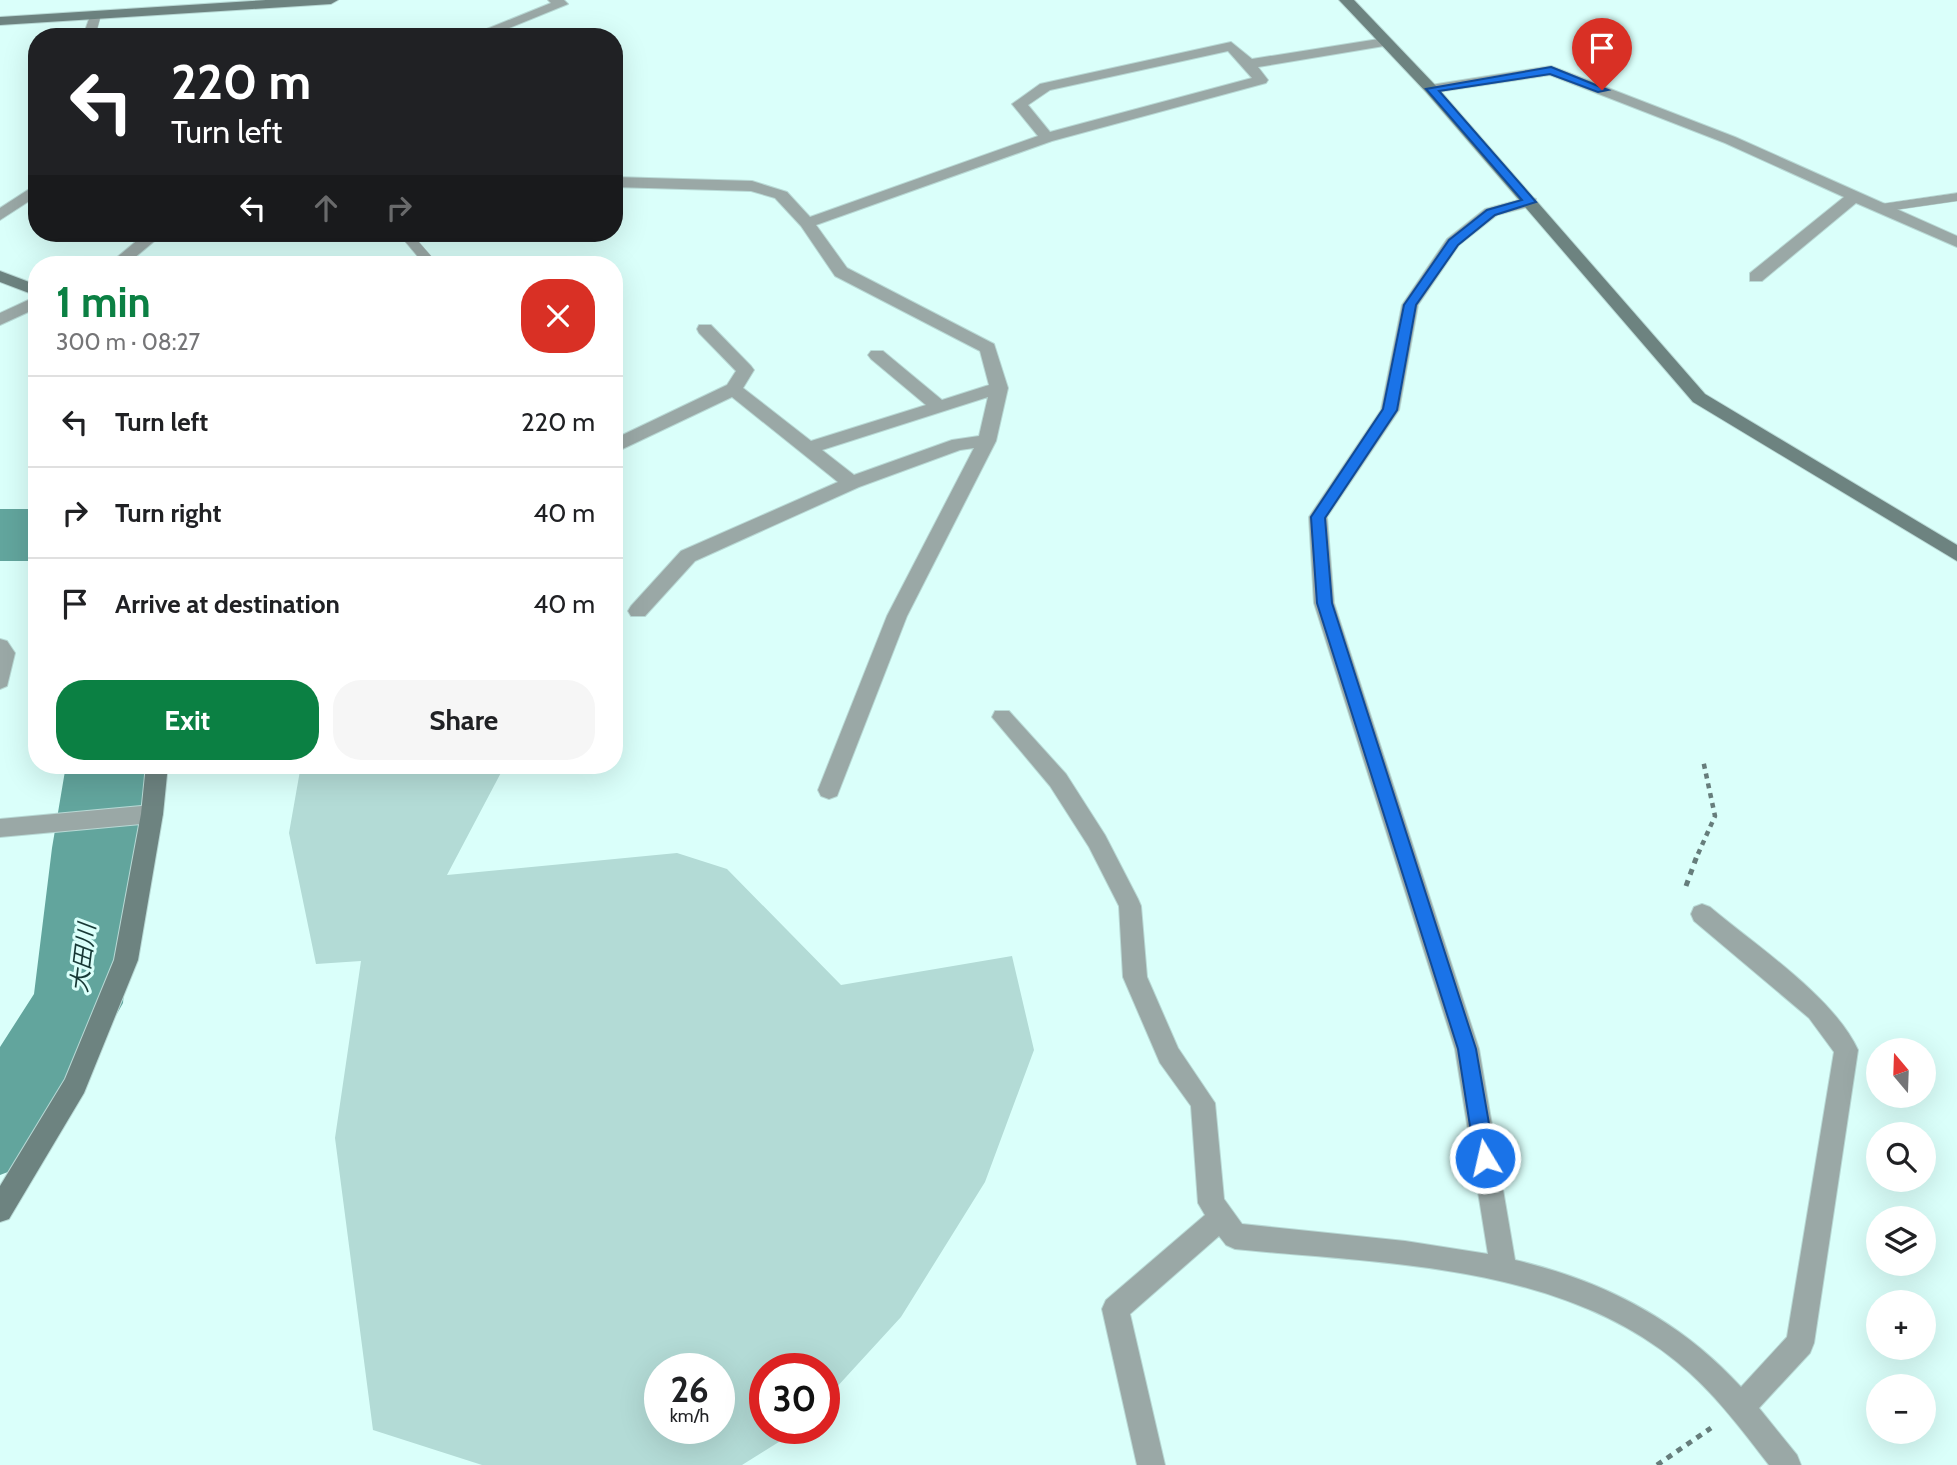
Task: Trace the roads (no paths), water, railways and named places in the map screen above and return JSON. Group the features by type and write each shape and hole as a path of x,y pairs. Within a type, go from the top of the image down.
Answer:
{"street":[{"path":"0,21 331,0"},
{"path":"498,28 561,4 555,0"},
{"path":"1346,0 1431,89 1699,398 1957,554"},
{"path":"1249,64 1385,41"},
{"path":"807,223 1047,138 1261,80 1231,46 1045,87 1019,104 1047,138"},
{"path":"1431,89 1551,70 1730,140 1957,242"},
{"path":"623,182 752,186 782,195 807,223 841,272 988,348 999,388 987,441 897,616 829,790"},
{"path":"0,215 28,195"},
{"path":"1756,277 1855,196"},
{"path":"1503,1267 1467,1049 1324,603 1318,517 1390,410 1410,305 1453,242 1491,212 1530,202"},
{"path":"127,256 145,242"},
{"path":"0,276 28,287"},
{"path":"0,320 28,306"},
{"path":"623,443 733,389 745,370 705,329"},
{"path":"877,355 939,407"},
{"path":"808,448 999,388"},
{"path":"733,389 852,484"},
{"path":"638,611 688,556 852,484 958,444 987,441"},
{"path":"0,646 5,653 0,681"},
{"path":"1002,717 1058,780 1097,841 1130,906 1135,977 1170,1055 1203,1102 1212,1203 1236,1236 1503,1267 1594,1295 1673,1341 1741,1407 1787,1465"},
{"path":"0,1210 75,1085 126,960 152,814 156,774"},
{"path":"0,828 152,814"},
{"path":"1702,914 1817,1011 1846,1050 1800,1343 1741,1407"},
{"path":"1151,1465 1115,1309 1222,1217"}],"lane":[{"path":"91,28 94,15"},
{"path":"1881,208 1957,197"},
{"path":"412,242 424,256"}],"waterway":[{"name":"大田川","path":"0,535 28,535"},
{"name":"大田川","path":"0,1131 78,1003 94,848 106,774"}]}
